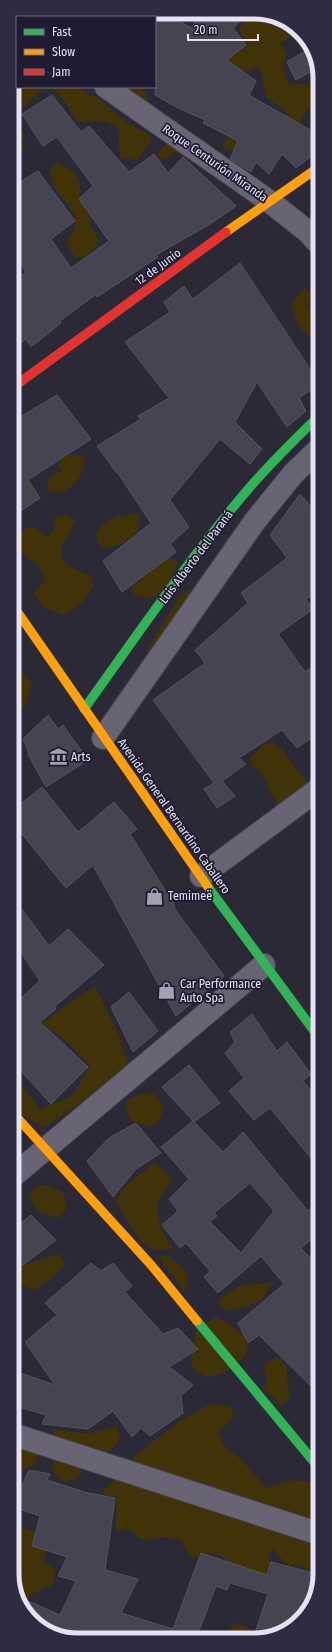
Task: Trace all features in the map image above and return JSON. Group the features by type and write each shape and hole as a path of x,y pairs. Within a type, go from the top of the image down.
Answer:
{"street":[{"name":"Roque Centurión Miranda","path":"107,88 269,201 313,237"},
{"name":"12 de Junio","path":"19,383 269,201 313,172"},
{"name":"Luis Alberto del Paraná","path":"84,709 196,556 235,506 280,454 313,422"},
{"path":"103,738 255,521 293,474 313,455"},
{"path":"235,506 255,521"},
{"name":"Avenida General Bernardino Caballero","path":"19,614 103,738 264,965 313,1030"},
{"path":"201,876 313,793"},
{"path":"19,1171 264,965"},
{"path":"19,1120 152,1266 313,1461"},
{"path":"19,1436 313,1532"}],"shaded area":[{"path":"242,19 266,20 280,25 294,34 280,44 286,53 283,66 287,83 306,85 313,79 313,104 306,112 299,129 283,121 287,112 267,98 259,65 250,71 241,70 225,59 244,49 248,44 238,29 243,24"},
{"path":"19,88 80,88 90,96 97,97 128,123 152,138 144,152 137,160 121,158 119,149 119,130 110,123 100,121 78,123 62,98 52,90 46,89 39,92 19,113"},
{"path":"118,88 143,88 148,100 139,102"},
{"path":"19,128 25,136 22,143 25,148 19,157"},
{"path":"231,137 235,141 249,148 232,150 222,147 226,139"},
{"path":"171,140 192,155 183,157 175,152 164,160 159,158 158,152"},
{"path":"57,163 74,172 77,176 80,186 79,199 89,213 91,227 97,235 97,246 85,257 76,257 71,252 67,241 75,231 75,214 53,186 49,172"},
{"path":"304,288 313,294 311,301 307,304 313,312 313,338 301,330 291,305"},
{"path":"68,455 83,455 84,467 82,472 75,483 65,491 53,492 48,490 47,483 49,478 61,471 58,465 63,457"},
{"path":"135,513 139,514 140,526 129,539 121,544 104,548 99,544 96,534 103,524 118,515 123,516"},
{"path":"66,514 75,521 61,548 62,560 72,568 91,576 93,587 83,602 64,615 43,607 34,592 45,581 38,563 27,558 19,551 19,535 25,529 36,527 45,537 53,532 56,517"},
{"path":"168,558 179,561 165,589 150,598 136,596 130,588"},
{"path":"193,588 200,589 207,600 205,615 180,641 145,668 148,648 179,597"},
{"path":"19,667 32,683 25,707 19,714"},
{"path":"313,741 313,751 309,748"},
{"path":"273,743 281,748 309,785 310,790 288,802 277,803 268,787 267,782 260,772 252,767 250,759 264,744"},
{"path":"95,986 116,1029 131,1069 43,1128 19,1114 19,1081 40,1109 72,1096 90,1065 68,1042 42,1023"},
{"path":"141,1094 154,1094 164,1107 159,1121 150,1127 131,1121 126,1111 127,1100"},
{"path":"155,1162 172,1179 157,1203 160,1227 173,1249 154,1250 141,1242 116,1202 123,1189"},
{"path":"45,1185 63,1192 67,1208 59,1218 37,1211 28,1196 37,1186"},
{"path":"59,1254 66,1264 51,1279 34,1290 19,1284 19,1264 31,1263"},
{"path":"168,1255 185,1271 187,1275 188,1280 184,1291 158,1257"},
{"path":"273,1283 261,1300 248,1306 227,1311 219,1303 220,1298 241,1285"},
{"path":"216,1317 243,1333 248,1351 235,1366 219,1374 206,1377 192,1368 191,1360 197,1328"},
{"path":"279,1357 287,1368 290,1398 282,1406 262,1387 268,1382 264,1365"},
{"path":"211,1404 232,1406 233,1418 218,1433 225,1448 241,1459 266,1488 293,1480 313,1483 313,1516 308,1521 157,1474 132,1459 170,1429"},
{"path":"117,1426 120,1439 110,1451 100,1455 64,1445 53,1435 53,1429 87,1434"},
{"path":"19,1444 39,1451 36,1463 20,1473"},
{"path":"55,1457 79,1463 81,1472 78,1478 69,1481 62,1481 52,1471"},
{"path":"122,1474 313,1542 313,1575 301,1565 288,1566 273,1549 269,1554 270,1568 261,1579 232,1566 224,1558 216,1554 208,1553 194,1559 189,1554 181,1540 161,1537 147,1541 138,1538 132,1531 115,1531 117,1496 105,1495 103,1490"},
{"path":"19,1526 37,1532 46,1542 44,1563 50,1565 56,1572 51,1586 33,1593 27,1600 23,1597 19,1574"},
{"path":"234,1623 246,1626 253,1633 227,1633"}],"building":[{"path":"156,19 177,19 191,28 198,19 243,19 233,28 246,45 227,60 256,81 249,95 313,132 313,155 296,168 282,154 269,174 256,162 251,172 230,159 238,141 203,123 205,120 176,107 155,95"},
{"path":"306,51 310,59 312,71 296,80 287,62"},
{"path":"52,95 81,132 89,126 129,172 154,154 168,173 183,157 236,206 210,224 156,255 158,257 97,297 96,294 60,321 61,323 31,347 26,339 19,344 19,278 26,272 19,262 19,183 38,171 75,221 51,239 71,268 109,241 79,199 93,186 57,137 43,146 22,114"},
{"path":"240,263 313,373 313,389 299,398 306,411 287,427 257,382 235,422 262,449 250,464 220,439 170,500 189,527 170,544 176,552 122,592 103,561 151,523 117,472 97,446 141,419 138,416 169,398 125,342 170,312 164,302 184,286 193,299"},
{"path":"57,395 91,439 28,480 40,498 19,512 19,418"},
{"path":"300,494 313,509 313,595 306,599 313,609 278,634 305,672 313,667 313,737 297,748 282,730 239,758 246,764 222,781 235,796 217,808 204,789 214,783 153,700 205,663 195,650 248,603 241,593 287,558 270,535"},
{"name":"Arts","path":"48,715 58,729 63,725 88,760 46,787 28,754 29,753 23,739"},
{"path":"42,787 78,832 114,802 137,829 130,834 175,906 174,908 224,976 176,1016 93,865 66,888 19,831 19,805"},
{"path":"19,905 49,946 68,929 104,965 54,1007 56,1009 40,1022 88,1067 51,1104 19,1069 19,1000 40,981 19,950"},
{"path":"129,992 158,1031 133,1052 111,1007"},
{"path":"252,1014 277,1051 287,1042 311,1074 303,1081 313,1093 313,1160 270,1108 254,1120 229,1091 244,1078 225,1053 235,1042 230,1032"},
{"path":"189,1065 220,1103 194,1122 223,1152 243,1132 308,1211 313,1206 313,1238 301,1248 313,1261 313,1388 259,1335 248,1343 238,1323 284,1284 261,1256 218,1293 204,1277 210,1271 186,1243 180,1248 162,1225 178,1211 169,1199 189,1179 161,1147 193,1121 162,1087","holes":["250,1183 274,1211 241,1253 210,1222 217,1216 214,1213"]},
{"path":"136,1123 161,1153 136,1169 113,1197 87,1161 109,1138"},
{"path":"31,1215 56,1240 19,1268 19,1224"},
{"path":"91,1263 101,1271 113,1263 132,1286 125,1292 163,1334 178,1328 198,1349 169,1367 193,1385 181,1396 183,1413 150,1436 141,1428 132,1437 113,1411 88,1429 42,1424 46,1415 19,1407 19,1372 55,1385 25,1342 57,1315 45,1303"},
{"path":"29,1470 50,1474 47,1480 88,1493 115,1498 105,1570 138,1579 121,1613 173,1629 201,1553 267,1575 271,1562 313,1573 308,1589 311,1590 309,1597 298,1613 290,1621 280,1627 262,1632 255,1633 268,1594 230,1583 227,1590 216,1586 198,1633 78,1633 55,1629 42,1621 24,1599 60,1615 76,1581 58,1576 67,1557 32,1546 40,1516 19,1509 19,1485 22,1486"}],"traffic: fast":[{"path":"84,709 206,541 267,468 313,422"},
{"path":"208,887 313,1030"},
{"path":"197,1321 313,1461"}],"traffic: slow":[{"path":"226,232 313,171"},
{"path":"19,614 208,887"},
{"path":"19,1120 152,1266 197,1321"}],"traffic: jam":[{"path":"19,383 226,232"}],"place":[{"name":"Arts","path":"58,757"},
{"name":"Temimeë","path":"155,896"},
{"name":"Car Performance Auto Spa","path":"167,991"}]}
